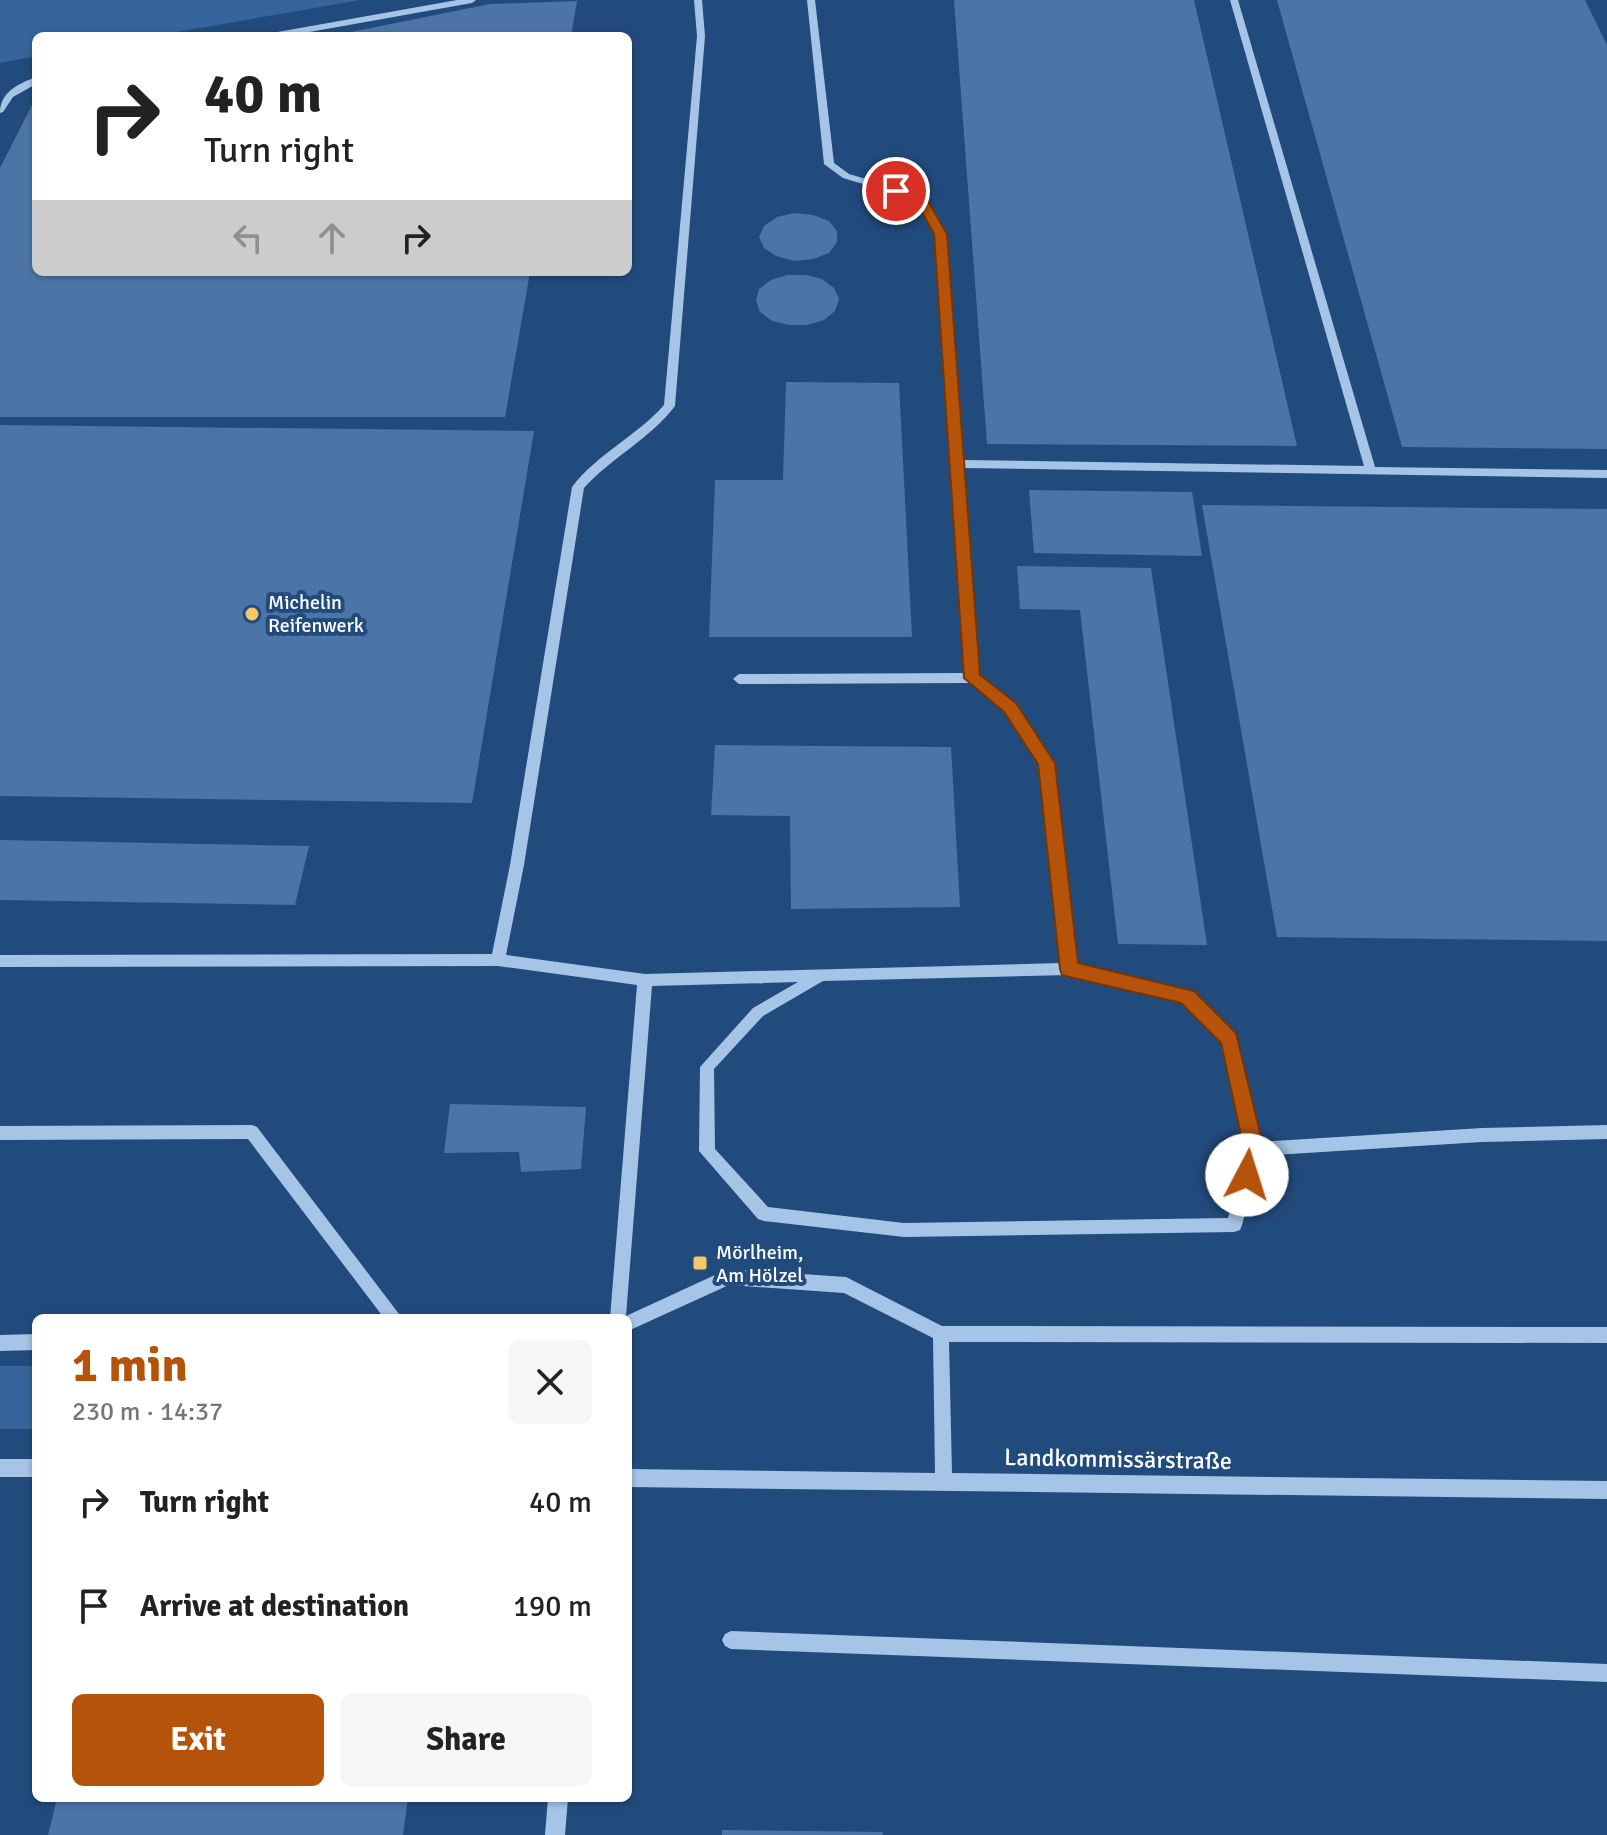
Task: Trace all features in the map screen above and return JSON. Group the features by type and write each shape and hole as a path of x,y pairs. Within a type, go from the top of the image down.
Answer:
{"street":[{"path":"294,32 472,0"},
{"path":"498,960 517,865 578,487 589,474 655,424 669,406 701,36 698,0"},
{"path":"811,0 829,164 846,176 921,198 941,234 972,678"},
{"path":"1234,0 1370,469"},
{"path":"0,110 9,95 32,82"},
{"path":"957,464 1607,474"},
{"path":"739,679 972,678 1010,708 1046,763 1069,969"},
{"path":"0,961 498,960 645,980 821,975 1069,969 1187,997 1230,1039 1254,1149 1234,1225 904,1230 764,1214 707,1151 707,1067 758,1012 821,975"},
{"path":"618,1314 645,980"},
{"path":"0,1133 252,1132 391,1314"},
{"path":"1254,1149 1482,1135 1607,1132"},
{"path":"632,1321 728,1277 846,1285 941,1334 1607,1335"},
{"path":"941,1334 944,1481"},
{"path":"0,1343 32,1342"},
{"path":"0,1468 32,1468"},
{"name":"Landkommissärstraße","path":"632,1478 1607,1490"},
{"path":"731,1640 1607,1673"},
{"path":"555,1835 558,1802"}],"shaded area":[{"path":"0,0 361,0 177,32 32,32 32,57 0,63"},
{"path":"0,1366 32,1366 32,1429 0,1429"}],"building":[{"path":"954,0 1194,0 1297,446 987,444"},
{"path":"1277,0 1585,0 1607,45 1607,449 1402,447"},
{"path":"577,1 572,32 351,32 490,4"},
{"path":"32,105 32,276 529,276 505,417 0,417 0,168"},
{"path":"794,213 829,221 837,231 837,242 829,253 794,261 776,256 764,248 759,237 764,226 777,217"},
{"path":"787,275 822,279 834,288 839,299 835,311 824,320 807,325 772,321 760,312 756,300 759,289 771,280"},
{"path":"786,382 899,383 912,637 709,637 715,480 783,480"},
{"name":"Michelin Reifenwerk","path":"0,425 534,431 472,803 0,796"},
{"path":"1029,490 1192,492 1202,556 1034,553"},
{"path":"1202,505 1607,509 1607,941 1277,937"},
{"path":"1017,566 1151,568 1207,945 1118,944 1080,610 1020,609"},
{"path":"715,745 951,747 960,907 791,909 790,816 711,815"},
{"path":"0,840 309,846 295,905 0,900"},
{"path":"450,1104 586,1107 581,1169 521,1172 519,1152 444,1153"},
{"path":"56,1802 407,1802 403,1835 48,1835"},
{"path":"722,1830 882,1832 883,1835 722,1835"}],"place":[{"name":"Michelin Reifenwerk","path":"252,614"},
{"name":"Mörlheim, Am Hölzel","path":"700,1263"}],"route":[{"path":"896,191 921,198 941,234 972,678 1010,708 1046,763 1069,969 1187,997 1230,1039 1254,1149 1247,1175"}]}
